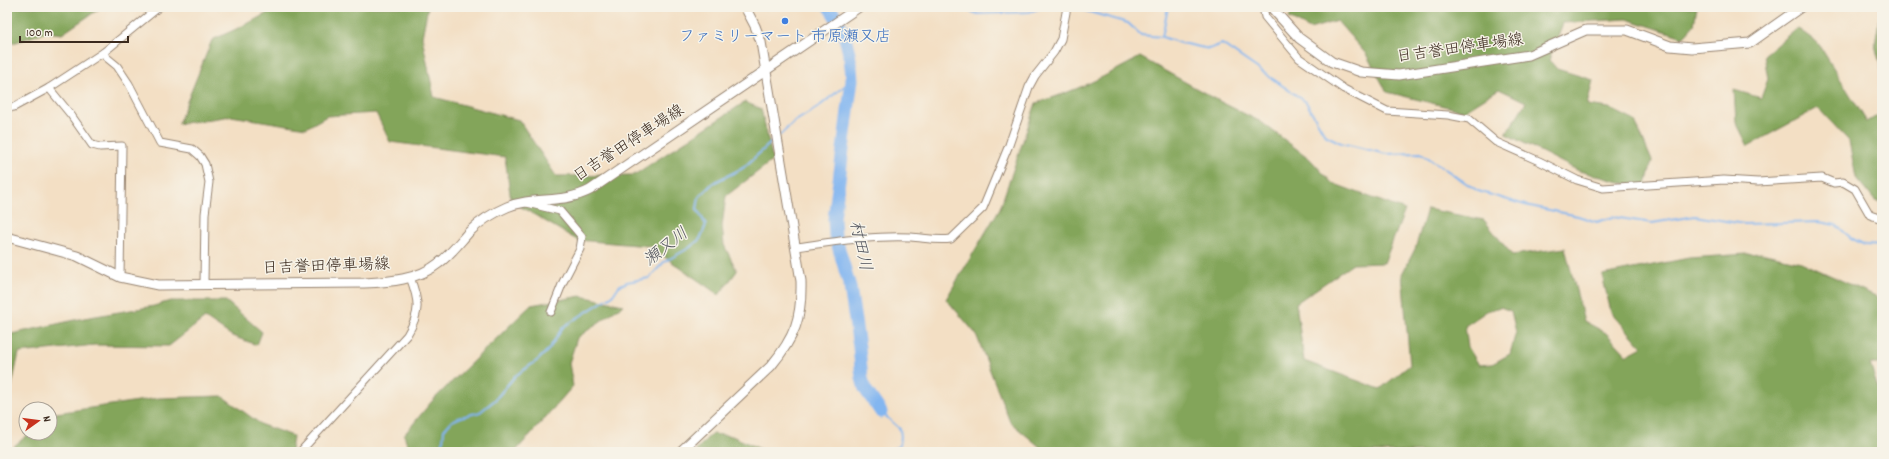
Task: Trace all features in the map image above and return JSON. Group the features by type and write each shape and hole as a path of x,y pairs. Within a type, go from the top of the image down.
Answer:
{"main road":[{"path":"680,452 771,366 784,350 794,329 800,311 801,281 775,124 764,72 761,42 745,7"},
{"name":"日吉誉田停車場線","path":"7,237 76,256 120,277 158,284 364,284 394,281 410,277 438,264 469,232 487,217 507,207 523,202 582,194 859,7"},
{"name":"日吉誉田停車場線","path":"1271,7 1299,38 1332,62 1361,72 1400,75 1529,55 1586,30 1627,30 1670,46 1692,48 1750,43 1801,7"}],"street":[{"path":"7,108 14,107 49,88 104,52 159,7"},
{"path":"796,247 864,239 911,237 934,240 951,239 983,208 1009,145 1029,87 1035,76 1054,52 1061,39 1067,7"},
{"path":"1263,7 1265,17 1299,58 1344,90 1387,111 1448,115 1468,119 1496,142 1577,180 1603,188 1724,180 1758,182 1822,178 1834,183 1844,182 1855,189 1870,215 1882,219"},
{"path":"104,52 106,57 117,66 129,84 160,143 192,149 200,156 205,164 209,182 205,214 204,284"},
{"path":"49,88 92,145 100,147 122,146 120,277"},
{"path":"523,202 560,211 582,237 580,248 563,282 551,312"},
{"path":"300,452 407,335 415,322 418,305 410,277"}],"green space":[{"path":"7,7 102,7 62,34 46,32 10,44 7,43"},
{"path":"273,7 428,7 422,37 434,97 519,120 556,176 634,175 745,102 761,109 773,160 726,196 722,226 724,245 737,271 719,295 649,246 577,240 511,201 505,157 390,142 376,113 327,116 306,128 231,116 178,124 212,40 273,10"},
{"path":"1295,7 1697,7 1694,25 1683,37 1627,19 1563,23 1549,60 1557,69 1593,80 1587,105 1609,108 1635,121 1652,161 1645,189 1579,171 1506,134 1526,102 1499,89 1464,111 1387,92 1366,54 1337,21 1310,29 1289,18"},
{"path":"1882,11 1882,72 1875,45 1880,14"},
{"path":"1797,28 1818,43 1867,122 1882,113 1882,202 1875,201 1856,178 1849,141 1818,108 1748,146 1736,122 1734,90 1761,98 1768,79 1764,55"},
{"path":"1140,57 1221,102 1261,122 1310,159 1332,183 1405,210 1384,263 1353,264 1296,303 1304,361 1380,389 1410,365 1402,274 1415,249 1427,209 1484,220 1512,255 1565,248 1584,321 1606,333 1627,355 1642,347 1611,312 1602,275 1689,258 1761,253 1801,262 1882,299 1882,364 1870,364 1882,400 1882,452 1046,452 1010,422 976,334 946,299 1000,208 1036,103 1076,89","holes":["1500,307 1511,311 1516,332 1510,354 1492,364 1479,365 1468,347 1465,326 1487,311"]},
{"path":"581,296 623,305 577,338 569,363 573,386 515,452 410,452 404,435 432,401 531,305"},
{"path":"170,301 226,301 262,332 257,345 232,336 205,318 169,346 95,345 19,353 10,394 7,396 7,335 84,318 154,306"},
{"path":"222,396 262,425 293,436 291,452 7,452 20,441 58,441 58,413 159,398"},
{"path":"711,434 732,436 767,452 695,452"}],"waterway":[{"name":"村田川","path":"829,7 835,15 849,51 852,80 834,219 835,235 850,287 862,378 865,389 881,412"},
{"path":"958,7 978,14 1029,12 1044,7"},
{"path":"1078,7 1086,11 1128,23 1141,35 1162,37 1209,49 1222,44 1306,102 1325,135 1341,143 1386,154 1421,153 1478,191 1525,205 1578,216 1597,222 1613,217 1652,223 1695,216 1744,224 1819,222 1836,225 1851,238 1865,245 1882,246"},
{"path":"1162,37 1168,7"},
{"name":"瀬又川","path":"780,135 794,122 817,108 852,80"},
{"name":"瀬又川","path":"442,452 444,430 452,421 480,412 495,400 515,376 538,360 549,349 563,327 613,295 619,286 627,282 649,278 664,262 689,248 700,239 706,225 697,209 699,197 713,183 743,168 774,140"},
{"name":"村田川","path":"881,412 900,429 901,437 899,446 888,452"}],"place":[{"name":"ファミリーマート 市原瀬又店","path":"785,21"}]}
